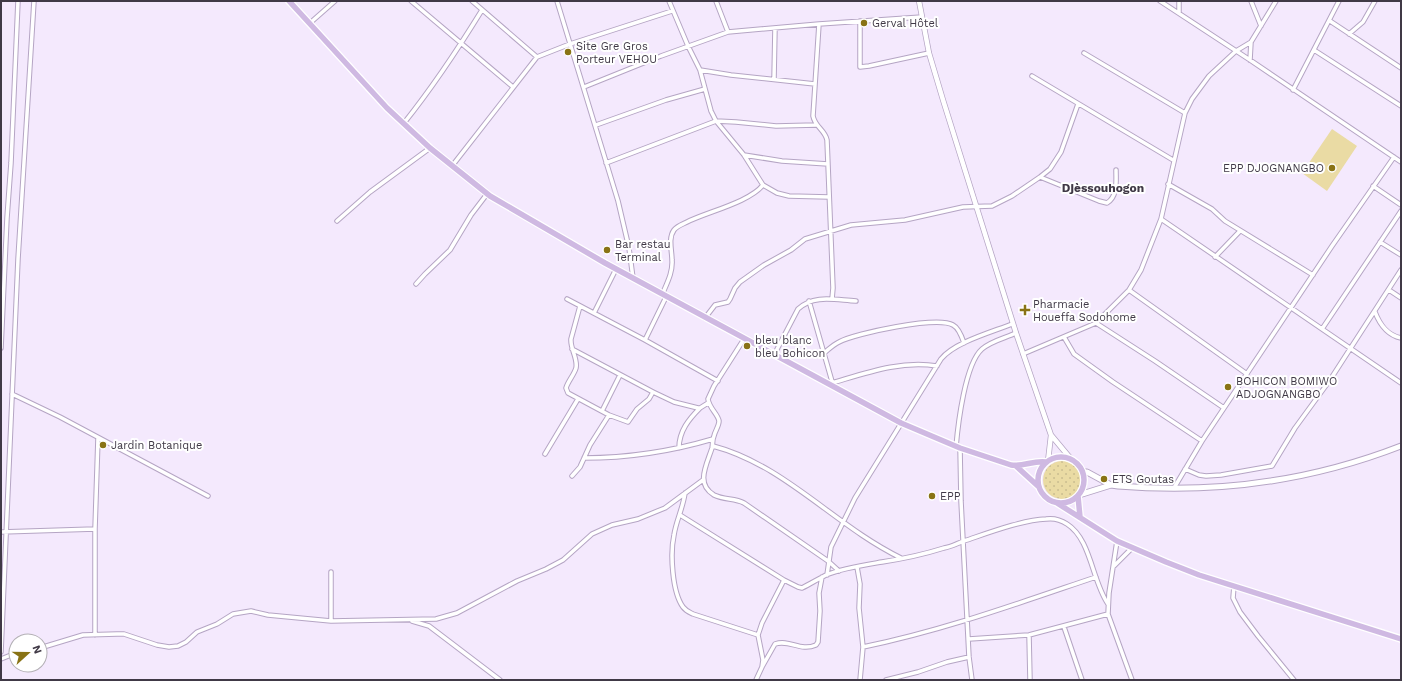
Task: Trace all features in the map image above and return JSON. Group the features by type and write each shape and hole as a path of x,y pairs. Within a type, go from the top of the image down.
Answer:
{"main road":[{"path":"289,1 354,73 430,148 487,194 616,269 901,423 958,448 1016,466 1039,487 1049,500 1057,503 1117,541 1199,575 1401,638"},
{"path":"1057,503 1068,502 1078,496 1111,485 1174,488 1226,486 1290,478 1362,460 1401,446"},
{"path":"1016,466 1038,461 1047,461 1057,457 1067,457 1071,459 1083,472 1083,488 1078,496 1080,517"},
{"path":"1039,487 1038,478 1041,469 1047,461"},
{"path":"1083,472 1087,472 1111,485"}],"street":[{"path":"1,348 12,156 18,1"},
{"path":"1,652 18,259 34,1"},
{"path":"310,23 335,1"},
{"path":"411,1 512,87"},
{"path":"472,1 536,57"},
{"path":"558,1 596,125 627,236 634,278"},
{"path":"669,1 672,11 700,70 711,111 716,121 744,155 764,185 777,193 789,196 829,197"},
{"path":"716,1 728,32"},
{"path":"919,1 929,53 975,208 1012,324 1051,435 1071,459"},
{"path":"1160,1 1401,162"},
{"path":"1179,1 1179,13"},
{"path":"1252,1 1260,26"},
{"path":"1250,60 1251,42 1276,1"},
{"path":"1293,90 1339,1"},
{"path":"1349,34 1363,22 1375,1"},
{"path":"404,123 428,93 482,10"},
{"path":"452,166 536,57 570,44 672,11"},
{"path":"584,87 728,32 922,17"},
{"path":"860,21 860,67 929,53"},
{"path":"1330,21 1401,68"},
{"path":"819,24 813,116 816,125 826,134 827,140 833,288 832,300"},
{"path":"774,79 775,28"},
{"path":"1023,354 1096,323 1129,290 1141,270 1161,219 1173,160 1185,113 1192,99 1209,76 1236,51 1251,42"},
{"path":"1314,50 1401,106"},
{"path":"1084,53 1185,113"},
{"path":"700,70 731,75 815,84"},
{"path":"1032,76 1173,160"},
{"path":"596,125 666,100 705,89"},
{"path":"705,318 715,305 728,302 737,284 749,275 791,250 801,241 830,230 850,225 905,220 963,207 975,208 992,206 1001,202 1040,178 1050,169 1061,152 1078,104"},
{"path":"606,163 716,121 776,126 816,125"},
{"path":"336,221 370,192 430,148"},
{"path":"744,155 828,164"},
{"path":"1174,488 1202,441 1394,157"},
{"path":"1040,178 1099,202 1107,203 1112,198 1115,191 1116,170"},
{"path":"1168,184 1212,210 1240,231 1313,275"},
{"path":"645,340 664,296 672,268 671,241 674,229 693,219 755,193 764,185"},
{"path":"1373,186 1401,205"},
{"path":"416,284 450,250 471,215 487,194"},
{"path":"1322,329 1401,211"},
{"path":"1161,219 1401,383"},
{"path":"1215,257 1240,231"},
{"path":"1,242 6,243"},
{"path":"1380,242 1401,255"},
{"path":"594,313 616,269"},
{"path":"1185,470 1206,476 1230,474 1272,466 1295,428 1330,380 1401,270"},
{"path":"1129,290 1247,374"},
{"path":"1389,290 1401,298"},
{"path":"567,299 718,381"},
{"path":"774,355 798,308 815,299 856,301"},
{"path":"809,301 833,386 890,367 918,364 937,366"},
{"path":"580,306 571,339 576,368 566,390 578,399 628,422 637,409 652,396 653,392"},
{"path":"1375,312 1384,330 1401,338"},
{"path":"824,353 831,346 846,339 869,332 915,324 943,323 952,325 959,332 964,342"},
{"path":"1096,323 1224,408"},
{"path":"827,575 831,547 842,522 858,493 945,354 964,342 1012,324"},
{"path":"972,680 969,657 958,448 959,420 975,357 985,347 1016,334"},
{"path":"1064,337 1074,354 1113,382 1202,441"},
{"path":"744,339 709,396 708,403 719,420 713,439 713,446 706,464 703,480 705,486 713,494 720,497 738,500 744,503 828,561 839,571"},
{"path":"572,349 674,402 694,408 700,408"},
{"path":"602,411 620,375"},
{"path":"12,394 208,496"},
{"path":"545,454 578,399"},
{"path":"679,448 681,435 686,424 700,408 708,403"},
{"path":"572,476 578,470 590,445 610,415"},
{"path":"1047,461 1051,435"},
{"path":"95,635 95,529 98,438"},
{"path":"584,458 639,456 713,439"},
{"path":"713,446 728,450 754,462 790,483 858,533 901,558"},
{"path":"48,646 79,636 124,634 149,643 169,647 184,644 197,632 217,624 233,614 251,611 268,615 332,621 436,619 457,613 494,593 563,560 592,534 612,525 638,519 665,508 703,480"},
{"path":"685,493 674,533 672,559 673,575 679,600 687,612 758,635"},
{"path":"680,515 784,580 802,588 822,577 839,571 946,548 963,541 1032,521 1046,519 1062,521 1069,525 1078,534 1100,590 1108,604"},
{"path":"1,532 95,529"},
{"path":"1117,541 1108,604 1108,614 1132,680"},
{"path":"1114,566 1132,548"},
{"path":"857,567 860,584 859,608 863,647 860,680"},
{"path":"331,572 332,621"},
{"path":"756,680 775,644 780,642 804,648 816,645 818,642 820,611 819,593 822,577"},
{"path":"863,647 894,641 968,619 1096,577"},
{"path":"762,668 763,660 758,635 762,623 784,580"},
{"path":"1234,586 1233,598 1240,612 1294,680"},
{"path":"969,639 1029,635 1064,627 1108,614"},
{"path":"407,619 429,626 500,680"},
{"path":"1064,627 1082,680"},
{"path":"1029,635 1030,680"},
{"path":"886,680 969,657"}],"shaded area":[{"path":"1332,129 1357,146 1327,191 1302,173"},
{"path":"1058,461 1066,461 1076,466 1080,473 1080,487 1076,494 1066,499 1058,499 1048,494 1046,491 1043,484 1043,476 1048,466 1051,464"}],"place":[{"name":"Gerval Hôtel","path":"864,23"},
{"name":"Site Gre Gros Porteur VEHOU","path":"568,52"},
{"name":"EPP DJOGNANGBO","path":"1332,168"},
{"name":"Bar restau Terminal","path":"607,250"},
{"name":"Pharmacie Houeffa Sodohome","path":"1025,310"},
{"name":"bleu blanc bleu Bohicon","path":"747,346"},
{"name":"BOHICON BOMIWO ADJOGNANGBO","path":"1228,387"},
{"name":"Jardin Botanique","path":"103,445"},
{"name":"ETS Goutas","path":"1104,479"},
{"name":"EPP","path":"932,496"}],"district":[{"name":"Djèssouhogon","path":"1103,188"}]}
